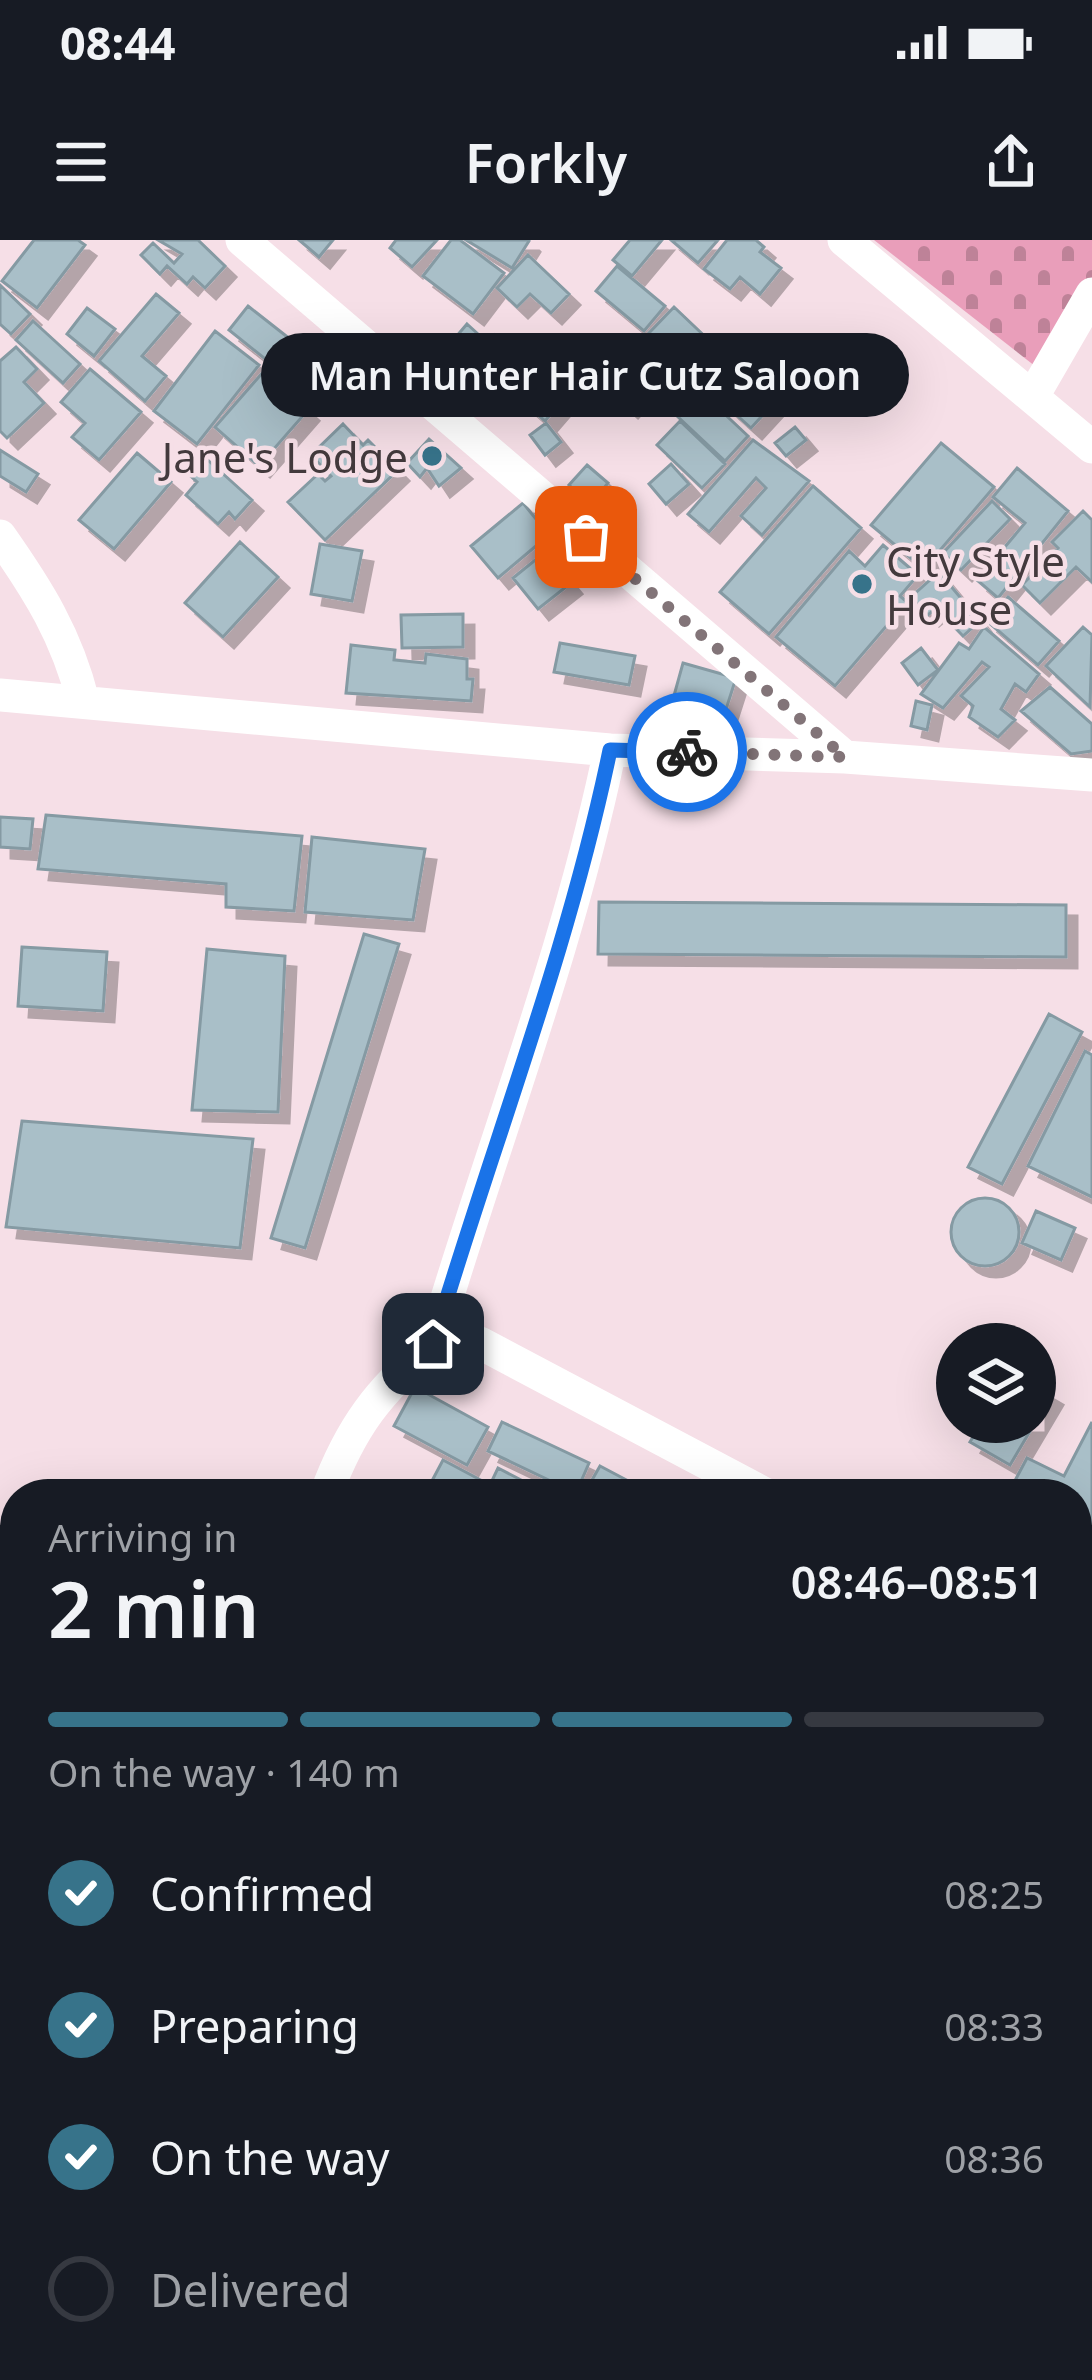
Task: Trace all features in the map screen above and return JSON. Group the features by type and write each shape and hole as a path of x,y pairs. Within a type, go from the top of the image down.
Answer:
{"street":[{"path":"242,240 845,757"},
{"path":"844,240 1092,447"},
{"path":"1033,396 1092,294"},
{"path":"0,536 47,602 72,654 83,701"},
{"path":"0,695 610,750 845,757 1092,776"},
{"path":"332,1479 343,1448 380,1390 433,1344 482,1179 559,959 610,750"},
{"path":"433,1344 480,1343 737,1479"}],"green space":[{"path":"874,240 1092,240 1092,280 1040,370"}],"building":[{"path":"34,240 78,240 85,245 37,308 2,281"},
{"path":"158,240 198,240 225,266 205,288 193,277 187,284 167,266 160,274 141,255 153,243 174,263 182,254"},
{"path":"299,240 333,240 319,257"},
{"path":"396,240 437,240 412,267 390,248"},
{"path":"451,240 460,240 504,273 473,314 423,276"},
{"path":"466,240 528,240 529,241 512,268"},
{"path":"630,240 662,240 632,276 613,260"},
{"path":"671,240 718,240 698,263"},
{"path":"727,240 756,240 764,247 760,252 781,268 760,294 740,277 730,289 704,269"},
{"path":"528,255 569,294 551,313 530,294 517,307 497,288"},
{"path":"617,266 665,306 644,331 596,291"},
{"path":"0,285 30,314 11,334 0,324"},
{"path":"156,294 179,313 142,356 166,376 145,401 99,361"},
{"path":"248,306 304,350 284,374 229,330"},
{"path":"674,307 716,347 690,374 648,334"},
{"path":"87,308 115,329 94,356 67,334"},
{"path":"33,321 80,364 63,383 16,340"},
{"path":"467,324 478,334 460,354 449,345"},
{"path":"215,331 259,365 197,444 154,411"},
{"path":"495,335 523,362 487,401 458,374"},
{"path":"845,342 889,381 872,399 829,360"},
{"path":"804,344 816,359 769,397 756,382"},
{"path":"16,347 37,369 24,382 44,403 7,438 0,431 0,361"},
{"path":"548,358 577,384 545,421 515,395"},
{"path":"721,358 772,405 751,428 700,382"},
{"path":"90,369 141,412 99,460 72,437 85,423 61,402"},
{"path":"264,371 308,410 259,466 215,427"},
{"path":"625,371 644,388 627,407 608,390"},
{"path":"700,391 748,436 725,461 677,416"},
{"path":"680,421 725,464 702,488 657,445"},
{"path":"546,423 561,442 545,455 530,435"},
{"path":"343,424 363,445 368,440 398,470 325,540 288,502 318,474 325,481 331,476 311,455"},
{"path":"795,427 806,440 786,456 775,443"},
{"path":"429,439 461,468 439,486 427,468 420,477 407,463"},
{"path":"753,440 809,481 762,535 741,516 766,488 756,478 709,532 688,514"},
{"path":"941,443 994,487 924,569 871,525"},
{"path":"0,450 38,474 26,492 0,476"},
{"path":"137,453 171,482 114,549 79,520"},
{"path":"200,453 252,500 235,519 229,512 218,524 186,495 197,482 184,470"},
{"path":"671,464 689,484 666,504 649,484"},
{"path":"587,465 608,483 590,505 569,485"},
{"path":"1017,468 1068,511 998,598 977,580 1025,523 993,497"},
{"path":"813,486 861,528 769,634 720,592"},
{"path":"604,495 618,506 607,519 594,508"},
{"path":"992,501 1010,519 961,570 943,553"},
{"path":"523,503 549,535 498,578 471,546"},
{"path":"1083,511 1092,520 1092,582 1076,567 1040,603 1022,585 1058,548 1052,542"},
{"path":"240,542 278,577 223,637 185,603"},
{"path":"320,544 362,551 352,601 311,594"},
{"path":"883,545 918,575 900,596 907,602 835,686 776,637 849,551 865,566"},
{"path":"545,552 571,583 538,609 513,578"},
{"path":"939,572 980,621 963,636 936,608 928,615 911,597"},
{"path":"1008,597 1059,641 1038,665 987,621"},
{"path":"463,614 463,647 402,648 401,615"},
{"path":"984,627 1039,674 1026,692 1015,684 1001,709 1015,720 998,737 969,717 973,706 961,696 989,667 982,662 943,708 921,694 959,643 969,649"},
{"path":"1083,627 1092,635 1090,707 1046,666"},
{"path":"560,643 635,656 629,685 554,672"},
{"path":"351,645 395,650 394,660 425,663 426,654 467,659 467,679 473,679 471,701 346,693"},
{"path":"921,648 938,670 918,685 902,663"},
{"path":"683,663 736,678 721,725 670,710"},
{"path":"1050,687 1092,724 1092,751 1071,754 1021,711"},
{"path":"916,701 932,705 927,730 911,726"},
{"path":"46,815 302,836 294,911 226,907 226,884 38,869"},
{"path":"0,817 33,819 30,849 0,847"},
{"path":"312,837 425,849 413,920 305,912"},
{"path":"599,902 1066,905 1066,957 598,954"},
{"path":"364,934 399,944 305,1248 271,1238"},
{"path":"22,947 107,952 103,1011 18,1006"},
{"path":"207,949 285,956 278,1112 192,1110"},
{"path":"1049,1014 1082,1032 1002,1184 968,1167"},
{"path":"1085,1051 1092,1055 1092,1197 1028,1166"},
{"path":"22,1121 253,1139 240,1248 6,1227"},
{"path":"985,1198 1009,1208 1019,1232 1009,1256 985,1266 961,1256 951,1232 961,1208"},
{"path":"1036,1211 1075,1228 1061,1260 1022,1243"},
{"path":"415,1387 488,1427 467,1465 394,1426"},
{"path":"502,1422 589,1463 582,1479 547,1479 488,1451"},
{"path":"1092,1422 1092,1479 1016,1479 1027,1458 1064,1476"},
{"path":"972,1443 1023,1443 1010,1465"},
{"path":"443,1460 479,1479 433,1479"},
{"path":"600,1466 625,1479 593,1479"},
{"path":"498,1468 519,1479 493,1479"}],"way so far":[{"path":"586,537 845,757 687,752"}],"place":[{"name":"Jane's Lodge","path":"432,456"},
{"name":"Man Hunter Hair Cutz Saloon","path":"586,537"},
{"name":"City Style House","path":"862,584"}],"route":[{"path":"433,1344 482,1179 559,959 586,865 610,750 687,752"}]}
